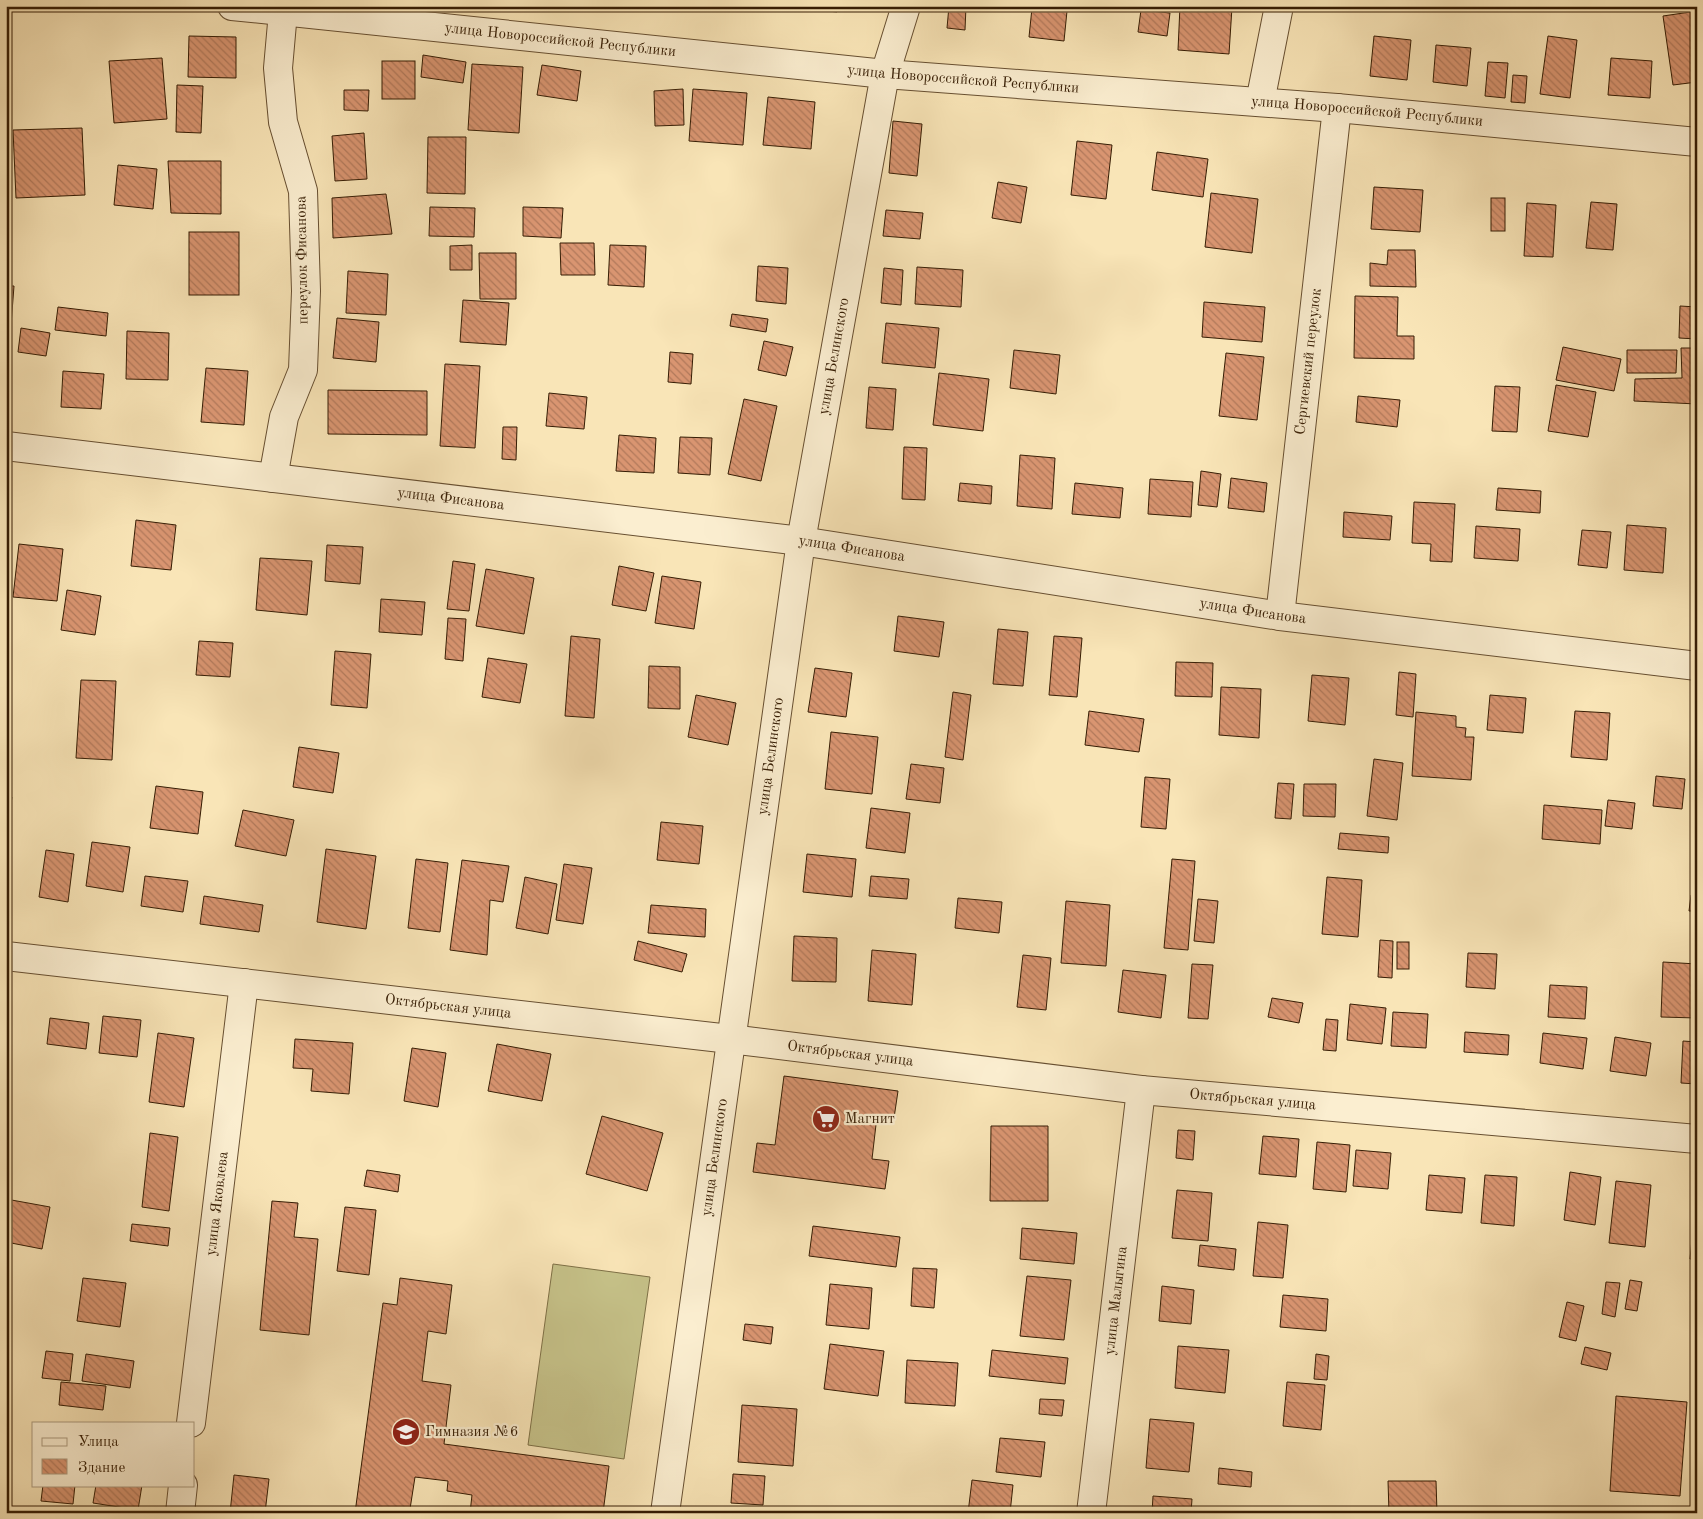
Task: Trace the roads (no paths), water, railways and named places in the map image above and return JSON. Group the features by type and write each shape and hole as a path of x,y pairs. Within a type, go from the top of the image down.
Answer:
{"street":[{"name":"улица Новороссийской Республики","path":"232,6 885,74 1337,108 1697,142"},
{"name":"улица Белинского","path":"665,1513 801,541 885,74 906,6"},
{"path":"1260,102 1279,6"},
{"name":"переулок Фисанова","path":"273,478 284,417 303,370 306,291 303,191 283,122 278,68 283,12"},
{"name":"Сергиевский переулок","path":"1280,616 1337,108"},
{"name":"улица Фисанова","path":"6,446 801,541 1280,616 1697,666"},
{"name":"Октябрьская улица","path":"6,956 730,1039 1141,1090 1697,1139"},
{"name":"улица Яковлева","path":"191,1422 244,983"},
{"name":"улица Малыгина","path":"1091,1513 1141,1090"},
{"path":"180,1513 183,1486"}],"place":[{"name":"Магнит","path":"826,1119"},
{"name":"Гимназия №6","path":"406,1432"}]}
